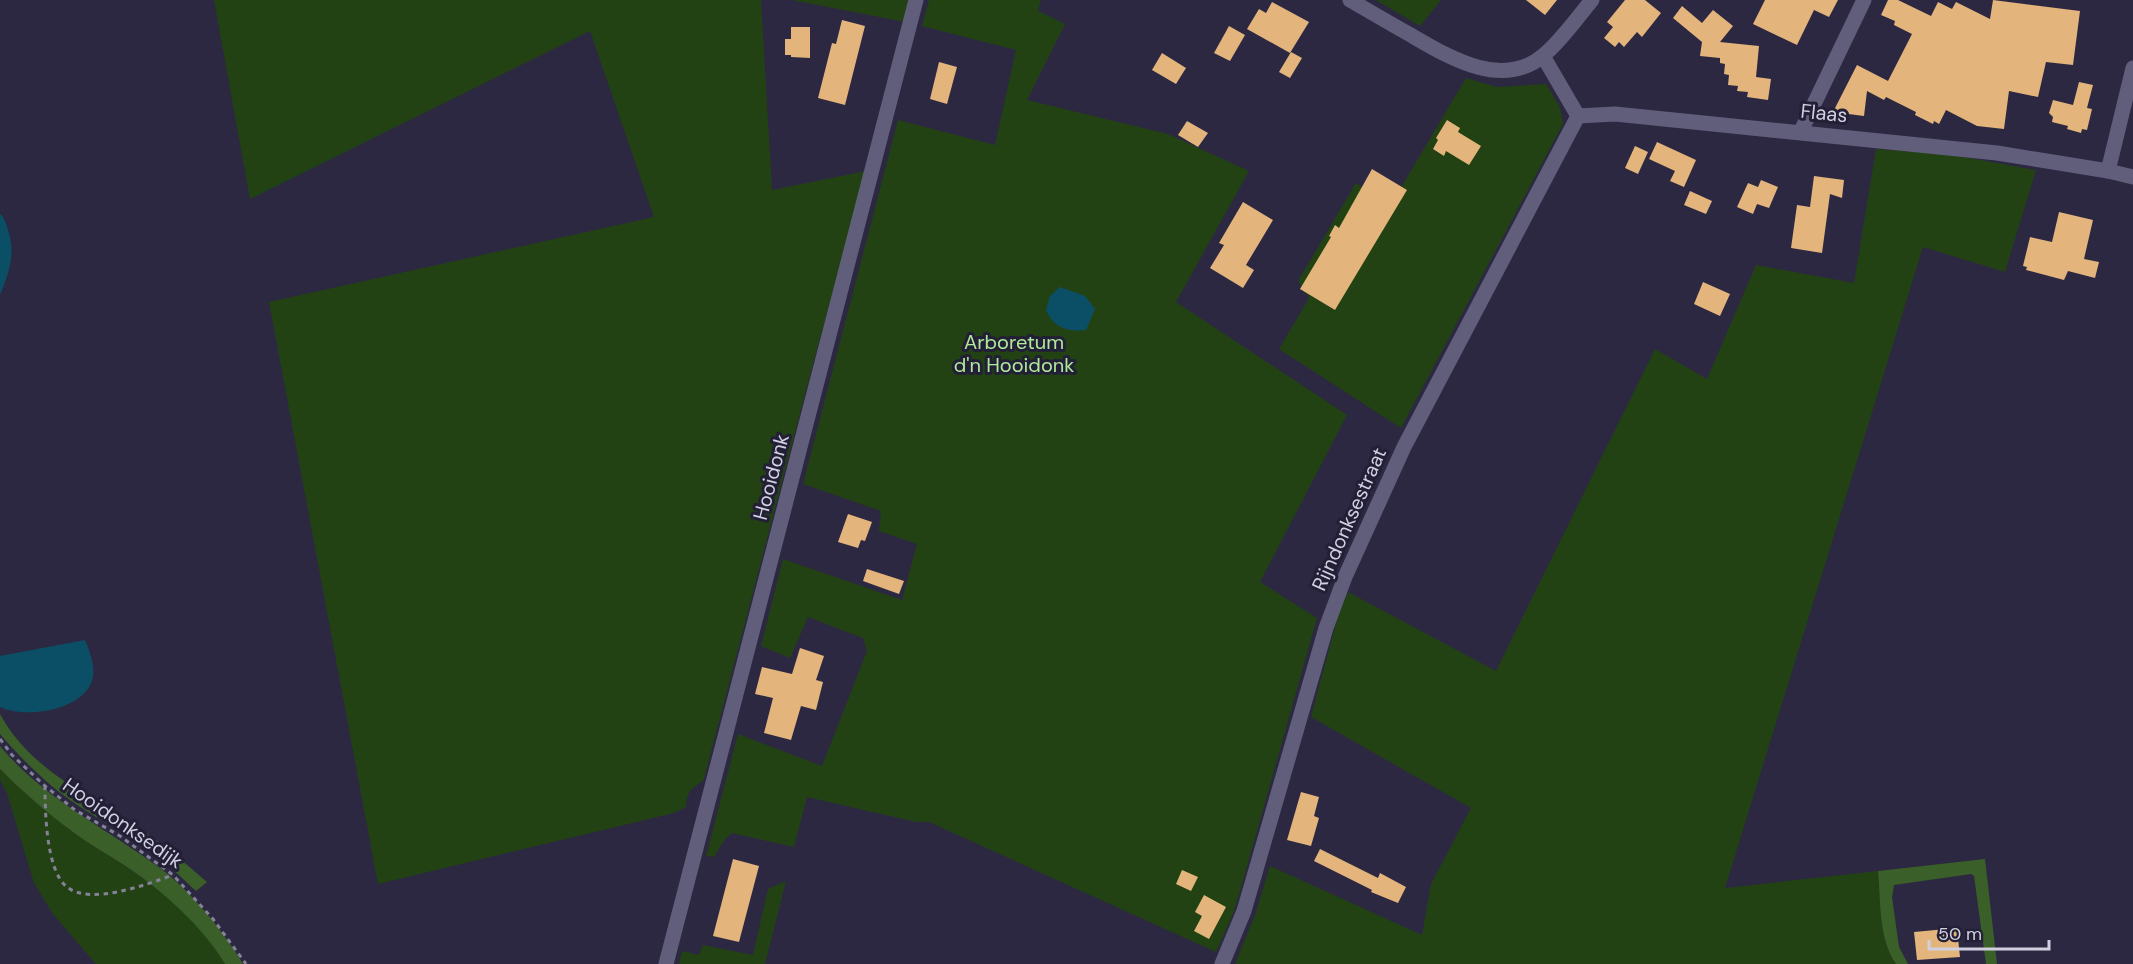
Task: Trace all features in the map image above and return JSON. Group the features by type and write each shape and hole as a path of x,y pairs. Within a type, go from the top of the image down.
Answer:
{"street":[{"name":"Hooidonk","path":"666,964 916,0"},
{"path":"1350,0 1454,60 1477,68 1502,70 1522,67 1543,56 1592,0"},
{"path":"1801,131 1864,0"},
{"path":"1543,56 1578,116"},
{"path":"2108,171 2133,68"},
{"name":"Flaas","path":"1578,116 1615,114 1801,131 1997,153 2133,177"},
{"name":"Rijndonksestraat","path":"1222,964 1244,911 1326,628 1345,577 1404,447 1578,116"}],"path":[{"name":"Hooidonksedijk","path":"0,739 12,755 75,810 120,836 173,875 213,919 246,964"},
{"path":"45,786 46,831 57,875 66,887 79,893 98,894 136,888 173,875"}],"green space":[{"path":"214,0 761,0 772,190 866,171 705,775 703,781 690,791 686,807 674,813 378,884 269,302 654,217 590,31 250,199"},
{"path":"792,0 910,0 905,22"},
{"name":"Arboretum d'n Hooidonk","path":"929,0 1041,0 1038,11 1065,24 1027,100 1168,134 1249,171 1176,302 1347,415 1260,582 1317,618 1241,888 1233,914 1216,952 929,822 916,822 807,797 794,847 732,833 725,839 714,857 706,856 738,734 822,766 867,651 863,638 808,617 790,658 761,646 783,559 902,600 917,544 879,531 881,511 803,484 898,120 995,145 1016,50 922,26"},
{"path":"1376,0 1441,0 1420,26"},
{"path":"1466,78 1497,87 1546,84 1560,107 1563,124 1401,428 1279,349 1309,298 1298,281 1356,183 1390,206"},
{"path":"1876,149 1952,155 2036,170 2005,272 1923,247 1725,888 1878,871 1883,931 1890,954 1896,964 1235,964 1255,915 1270,866 1422,935 1431,884 1471,808 1311,717 1337,619 1348,592 1496,671 1655,349 1707,379 1756,265 1854,283"},
{"path":"0,714 26,750 42,764 153,838 207,882 196,891 147,848 78,806 51,785 0,734"},
{"path":"0,746 36,782 171,877 206,912 243,964 225,964 206,937 168,898 140,876 73,832 26,794 0,769"},
{"path":"0,769 63,825 140,876 168,898 206,937 225,964 96,964 53,914 34,883 7,793 0,780"},
{"path":"1985,859 1997,964 1986,964 1974,876 1971,874 1894,885 1892,897 1899,947 1908,964 1896,964 1890,954 1883,931 1878,871"},
{"path":"786,881 765,964 679,964 682,951 699,955 703,945 753,955 768,889"}],"water":[{"path":"0,214 6,223 11,255 9,271 0,295"},
{"path":"1060,287 1085,296 1095,309 1086,330 1062,328 1049,316 1046,310 1050,296"},
{"path":"85,640 92,660 93,676 86,691 76,699 65,706 37,712 11,711 0,707 0,656"}],"building":[{"path":"1526,0 1557,0 1545,15"},
{"path":"1625,0 1645,0 1661,13 1642,37 1637,32 1624,47 1619,42 1615,47 1604,38 1613,27 1607,22"},
{"path":"1765,0 1838,0 1829,17 1814,10 1797,45 1753,24"},
{"path":"1888,0 1898,0 1931,16 1938,2 1952,9 1956,2 1990,19 1993,0 2080,11 2073,65 2046,62 2038,97 2009,91 2004,129 1977,126 1946,110 1939,124 1934,121 1933,124 1915,115 1916,112 1886,97 1884,100 1867,91 1864,116 1833,112 1857,65 1888,81 1912,34 1894,25 1895,21 1881,15"},
{"path":"1272,2 1309,22 1290,53 1247,29 1259,9 1266,13"},
{"path":"1682,6 1702,23 1713,10 1733,26 1720,42 1759,46 1756,77 1771,79 1768,100 1747,97 1748,92 1737,91 1738,86 1728,85 1729,75 1724,74 1725,64 1720,63 1720,58 1700,56 1702,42 1673,18"},
{"path":"842,20 865,26 845,105 818,98 832,43 836,44"},
{"path":"1229,26 1245,35 1230,61 1214,53"},
{"path":"791,27 810,27 810,58 785,55 785,39 791,39"},
{"path":"1291,52 1302,58 1290,78 1279,72"},
{"path":"1162,53 1186,68 1176,84 1152,70"},
{"path":"939,62 957,67 947,104 930,99"},
{"path":"2079,82 2093,85 2087,108 2092,109 2087,130 2082,129 2081,133 2067,129 2068,126 2052,122 2053,117 2049,113 2053,100 2073,105"},
{"path":"1447,120 1460,128 1458,132 1481,146 1469,165 1446,151 1444,156 1433,149 1438,140 1436,138"},
{"path":"1187,121 1208,133 1198,147 1178,135"},
{"path":"1657,142 1696,160 1684,187 1670,181 1675,171 1649,159"},
{"path":"1635,146 1648,152 1638,174 1625,168"},
{"path":"1372,169 1407,190 1335,310 1300,289 1331,237 1329,236 1335,225 1339,228"},
{"path":"1814,176 1844,180 1842,198 1830,194 1822,253 1791,248 1797,205 1810,207"},
{"path":"1761,180 1778,187 1769,208 1757,204 1753,214 1737,207 1748,183 1758,187"},
{"path":"1690,191 1712,201 1706,214 1684,205"},
{"path":"1243,202 1273,220 1246,265 1254,270 1243,288 1210,268 1224,245 1219,243"},
{"path":"2059,212 2093,220 2084,259 2099,262 2095,278 2068,271 2064,280 2026,270 2027,267 2023,266 2030,237 2052,242"},
{"path":"1703,282 1730,294 1720,316 1694,304"},
{"path":"848,514 872,522 865,541 861,540 858,548 838,542"},
{"path":"867,569 904,581 899,594 863,581"},
{"path":"800,648 824,656 816,680 823,682 816,710 801,706 791,740 764,733 773,698 755,694 762,667 792,674"},
{"path":"1301,792 1319,797 1314,816 1319,818 1311,846 1287,840"},
{"path":"1320,849 1378,878 1380,873 1406,887 1398,903 1371,892 1372,890 1314,861"},
{"path":"733,859 759,866 739,942 713,936"},
{"path":"1182,870 1198,877 1191,891 1176,884"},
{"path":"1204,895 1226,907 1209,939 1194,931 1202,916 1195,912"},
{"path":"1957,928 1960,957 1917,960 1914,932"}]}
